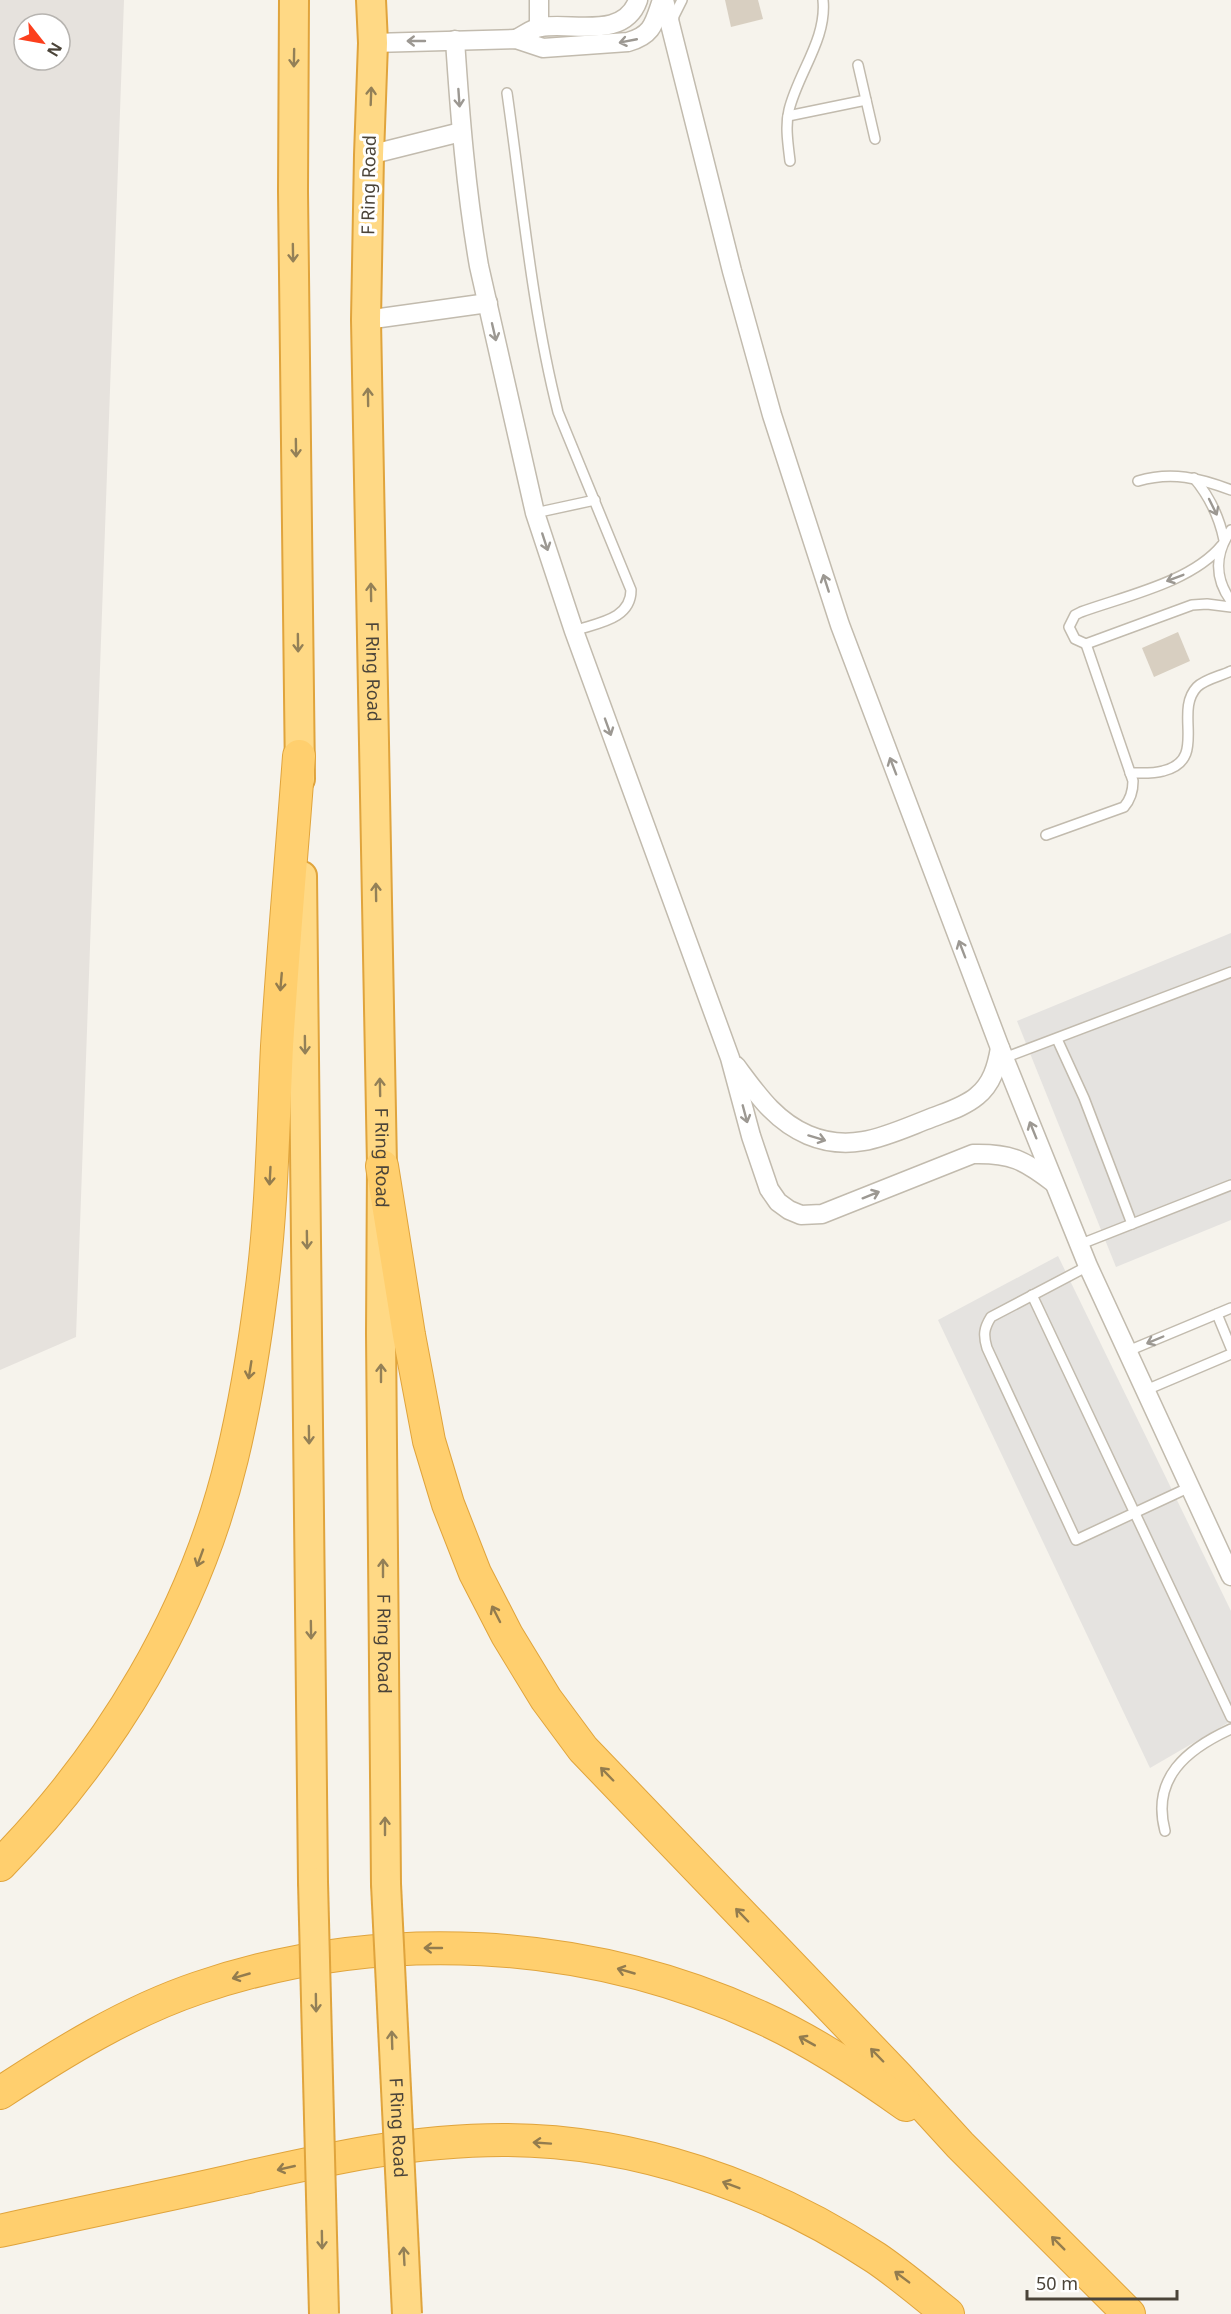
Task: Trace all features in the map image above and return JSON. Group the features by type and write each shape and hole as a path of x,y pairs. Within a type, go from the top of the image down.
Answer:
{"highway":[{"path":"294,0 293,191 313,1882 324,2314"},
{"name":"F Ring Road","path":"371,0 374,43 366,320 382,1166 381,1334 386,1884 407,2314"},
{"path":"0,1864 25,1839 70,1786 119,1720 145,1675 188,1590 232,1459 249,1377 261,1292 299,756"},
{"path":"382,1166 409,1335 429,1441 448,1504 475,1573 507,1635 546,1699 584,1749 897,2076 960,2145 1129,2314"},
{"path":"0,2093 61,2054 128,2018 197,1988 267,1968 349,1952 432,1947 517,1951 607,1966 700,1992 760,2017 809,2042 885,2090 960,2145"},
{"path":"0,2230 357,2153 430,2144 504,2140 582,2145 656,2160 695,2171 794,2211 877,2259 948,2314"}],"street":[{"path":"539,0 539,27"},
{"path":"516,39 539,27 608,26 631,14 638,0"},
{"path":"374,43 516,39 543,48 628,42 639,39 649,32 663,0"},
{"path":"663,0 732,271 775,426 840,625 1002,1053 1088,1266 1231,1576"},
{"path":"455,40 461,132 472,226 535,513 574,631 730,1058 751,1136 770,1189 778,1202 789,1210 801,1215 822,1214 973,1154 997,1153 1018,1160 1055,1185"},
{"path":"369,155 461,132"},
{"path":"366,320 488,303"},
{"path":"730,1058 770,1111 782,1121 810,1136 826,1141 858,1143 874,1141 961,1106 977,1096 989,1082 1002,1053"}],"lane":[{"path":"672,32 674,16 682,0"},
{"path":"790,160 788,116 821,29 823,0"},
{"path":"858,65 875,139"},
{"path":"507,93 541,330 558,412 630,584 631,596 625,610 620,615 574,631"},
{"path":"788,116 866,100"},
{"path":"1138,481 1167,475 1194,478 1231,490"},
{"path":"1194,478 1214,507 1223,542 1218,569 1220,581 1231,601"},
{"path":"535,513 595,500"},
{"path":"1231,530 1214,554 1193,570 1075,615 1070,627 1071,634 1080,643 1086,644 1192,605 1231,607"},
{"path":"1046,835 1124,807 1133,789 1130,773 1086,644"},
{"path":"1130,773 1161,772 1175,766 1181,760 1189,746 1187,709 1193,692 1198,685 1231,671"},
{"path":"1002,1053 1057,1039 1231,972"},
{"path":"1057,1039 1084,1098 1132,1224"},
{"path":"1081,1244 1231,1185"},
{"path":"1088,1266 991,1317 984,1337 987,1348 1076,1540 1190,1487"},
{"path":"1032,1295 1231,1717"},
{"path":"1128,1351 1231,1308"},
{"path":"1217,1314 1231,1348"},
{"path":"1146,1390 1231,1354"},
{"path":"1165,1831 1161,1816 1162,1803 1170,1777 1177,1766 1196,1747 1231,1729"}],"shaded area":[{"path":"0,0 124,0 76,1337 0,1370"},
{"path":"1231,933 1231,1220 1116,1267 1017,1021"},
{"path":"1058,1256 1231,1611 1231,1721 1150,1768 938,1320"}],"building":[{"path":"725,0 758,0 763,19 731,27"},
{"path":"1178,632 1190,661 1154,677 1142,648"}]}
